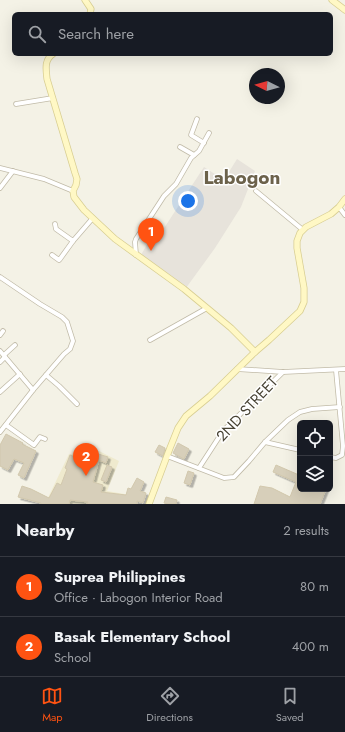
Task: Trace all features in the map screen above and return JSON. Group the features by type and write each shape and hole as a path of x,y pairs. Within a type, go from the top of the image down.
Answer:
{"street":[{"path":"85,0 91,9 90,12"},
{"path":"332,0 345,10"},
{"path":"50,56 46,62 47,78 77,179 73,191 74,197 84,210 115,239 184,289 231,328 255,352"},
{"path":"16,104 53,98"},
{"path":"197,119 191,135 204,143"},
{"path":"136,255 136,239 164,196 176,184 191,158 199,151 209,133"},
{"path":"180,147 194,155"},
{"path":"0,168 44,179 73,191"},
{"path":"0,188 13,171"},
{"path":"256,191 303,230"},
{"path":"149,504 178,428 186,416 210,396 237,368 300,311 304,302 304,288 297,241 300,233 306,227 331,214 345,199"},
{"path":"339,207 345,215"},
{"path":"52,255 60,260 92,218"},
{"path":"55,224 56,229 73,242"},
{"path":"0,278 62,317 67,322 73,341 70,349 33,390 0,432"},
{"path":"150,340 207,308"},
{"path":"0,362 15,345"},
{"path":"0,351 33,390"},
{"path":"237,368 283,372 345,369"},
{"path":"333,458 342,456 343,446 336,370"},
{"name":"2ND STREET","path":"199,468 223,430 283,372"},
{"path":"0,392 20,374"},
{"path":"46,375 77,404"},
{"path":"167,456 224,478 234,477 265,442 288,420 300,412 312,409 340,407"},
{"path":"6,425 34,445 40,437 45,439"},
{"path":"265,442 297,449"}],"shaded area":[{"path":"237,159 255,171 241,207 215,248 186,288 141,255 149,241 153,245 204,167 224,180"},
{"path":"99,451 119,461 107,491 136,496 134,502 140,504 45,504 69,454"}],"building":[{"path":"6,434 36,451 24,478 18,475 24,463 14,459 8,470 0,466 0,445"},
{"path":"178,443 189,449 184,459 173,453"},
{"path":"159,445 165,448 163,456 155,452"},
{"path":"95,453 108,457 106,463 99,460 93,482 103,485 101,492 126,495 128,488 131,489 137,478 144,482 140,491 146,493 143,503 137,501 137,504 87,504 88,502 70,500 69,504 41,504 18,497 22,486 49,498 57,483 61,485 70,455 75,457 88,455 90,466"},
{"path":"107,465 112,467 106,482 101,480"},
{"path":"276,465 297,474 297,492 325,492 320,504 254,504 260,486 272,488 290,497 296,482 273,472"},
{"path":"188,471 194,473 190,485 184,483"},
{"path":"166,497 177,500 176,504 164,503"}],"place":[{"name":"Suprea Philippines","path":"151,251"},
{"name":"Basak Elementary School","path":"86,476"}],"district":[{"name":"Labogon","path":"242,177"}]}
